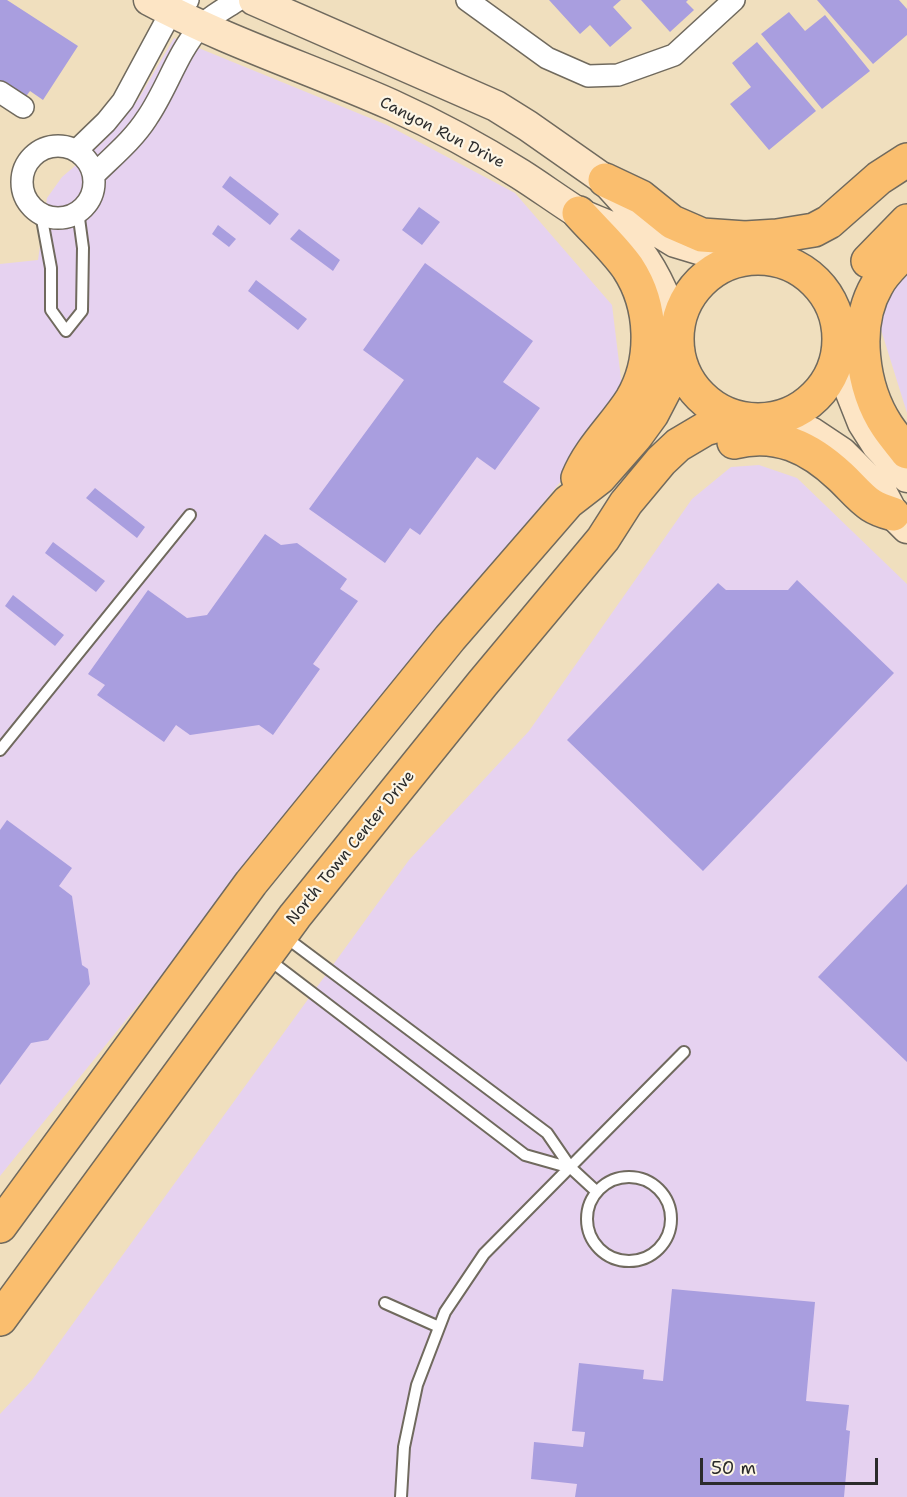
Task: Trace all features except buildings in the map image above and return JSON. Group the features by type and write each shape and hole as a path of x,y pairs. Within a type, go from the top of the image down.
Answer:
{"main road":[{"path":"605,180 641,197 672,222 702,235 745,238 777,236 814,230 829,222 879,177 907,160"},
{"path":"776,261 816,250 849,234 894,193 907,168"},
{"path":"568,502 583,465 628,405 640,382 645,368 649,333 646,314 628,268 579,213"},
{"path":"677,341 683,370 692,387 705,401 722,412 740,418 760,420 779,418 797,411 813,399 826,384 856,277 867,262 907,221"},
{"path":"907,250 877,284 867,307 864,350 866,370 877,406 886,425 907,452"},
{"path":"0,1226 251,883 450,638 568,502 599,478 652,414 665,389 682,312 690,295 703,280 719,268 738,261 757,258 795,267 818,285 834,309 838,344"},
{"name":"North Town Center Drive","path":"0,1318 273,945 482,684 603,539 626,503 661,461 678,445 705,429 740,418"},
{"path":"603,539 640,516 686,464 721,445 759,438 777,440 811,452 870,505 900,521"}],"street":[{"path":"254,0 496,106 605,180 634,212 657,231 675,242 738,261"},
{"path":"467,0 547,58 588,76 618,75 674,55 734,0"},
{"path":"76,151 106,123 195,8"},
{"path":"94,175 84,157 76,151 64,146 52,146 40,150 31,158 24,169 23,191 27,201 41,214 59,218 78,212 91,196 94,175 146,120 164,90 184,50 195,8"},
{"name":"Canyon Run Drive","path":"195,8 452,134 518,172 579,213 607,224 631,241 660,285 677,341"},
{"path":"0,92 23,107"},
{"path":"838,344 862,423 877,445 907,477"},
{"path":"779,418 812,433 842,453 882,493 900,521"}],"lane":[{"path":"41,214 51,268 51,310 66,331 82,311 83,248 78,212"},
{"path":"0,750 190,515"},
{"path":"273,945 525,1155 571,1168"},
{"path":"273,945 547,1133 571,1168 597,1192"},
{"path":"401,1497 404,1447 417,1385 445,1312 484,1254 684,1052"},
{"path":"635,1177 648,1181 660,1190 671,1214 670,1228 657,1251 645,1258 632,1261 618,1260 606,1254 589,1232 587,1218 590,1204 597,1192 608,1183 621,1178 635,1177"},
{"path":"385,1303 439,1327"}],"shaded area":[{"path":"174,38 387,125 515,193 612,305 624,403 0,1176 0,264 38,260 47,198 62,177 103,142 120,123 139,98"},
{"path":"907,265 907,413 878,320 893,281"},
{"path":"759,465 797,478 907,584 907,1497 0,1497 0,1414 32,1380 409,860 529,731 692,499 731,467"}]}
